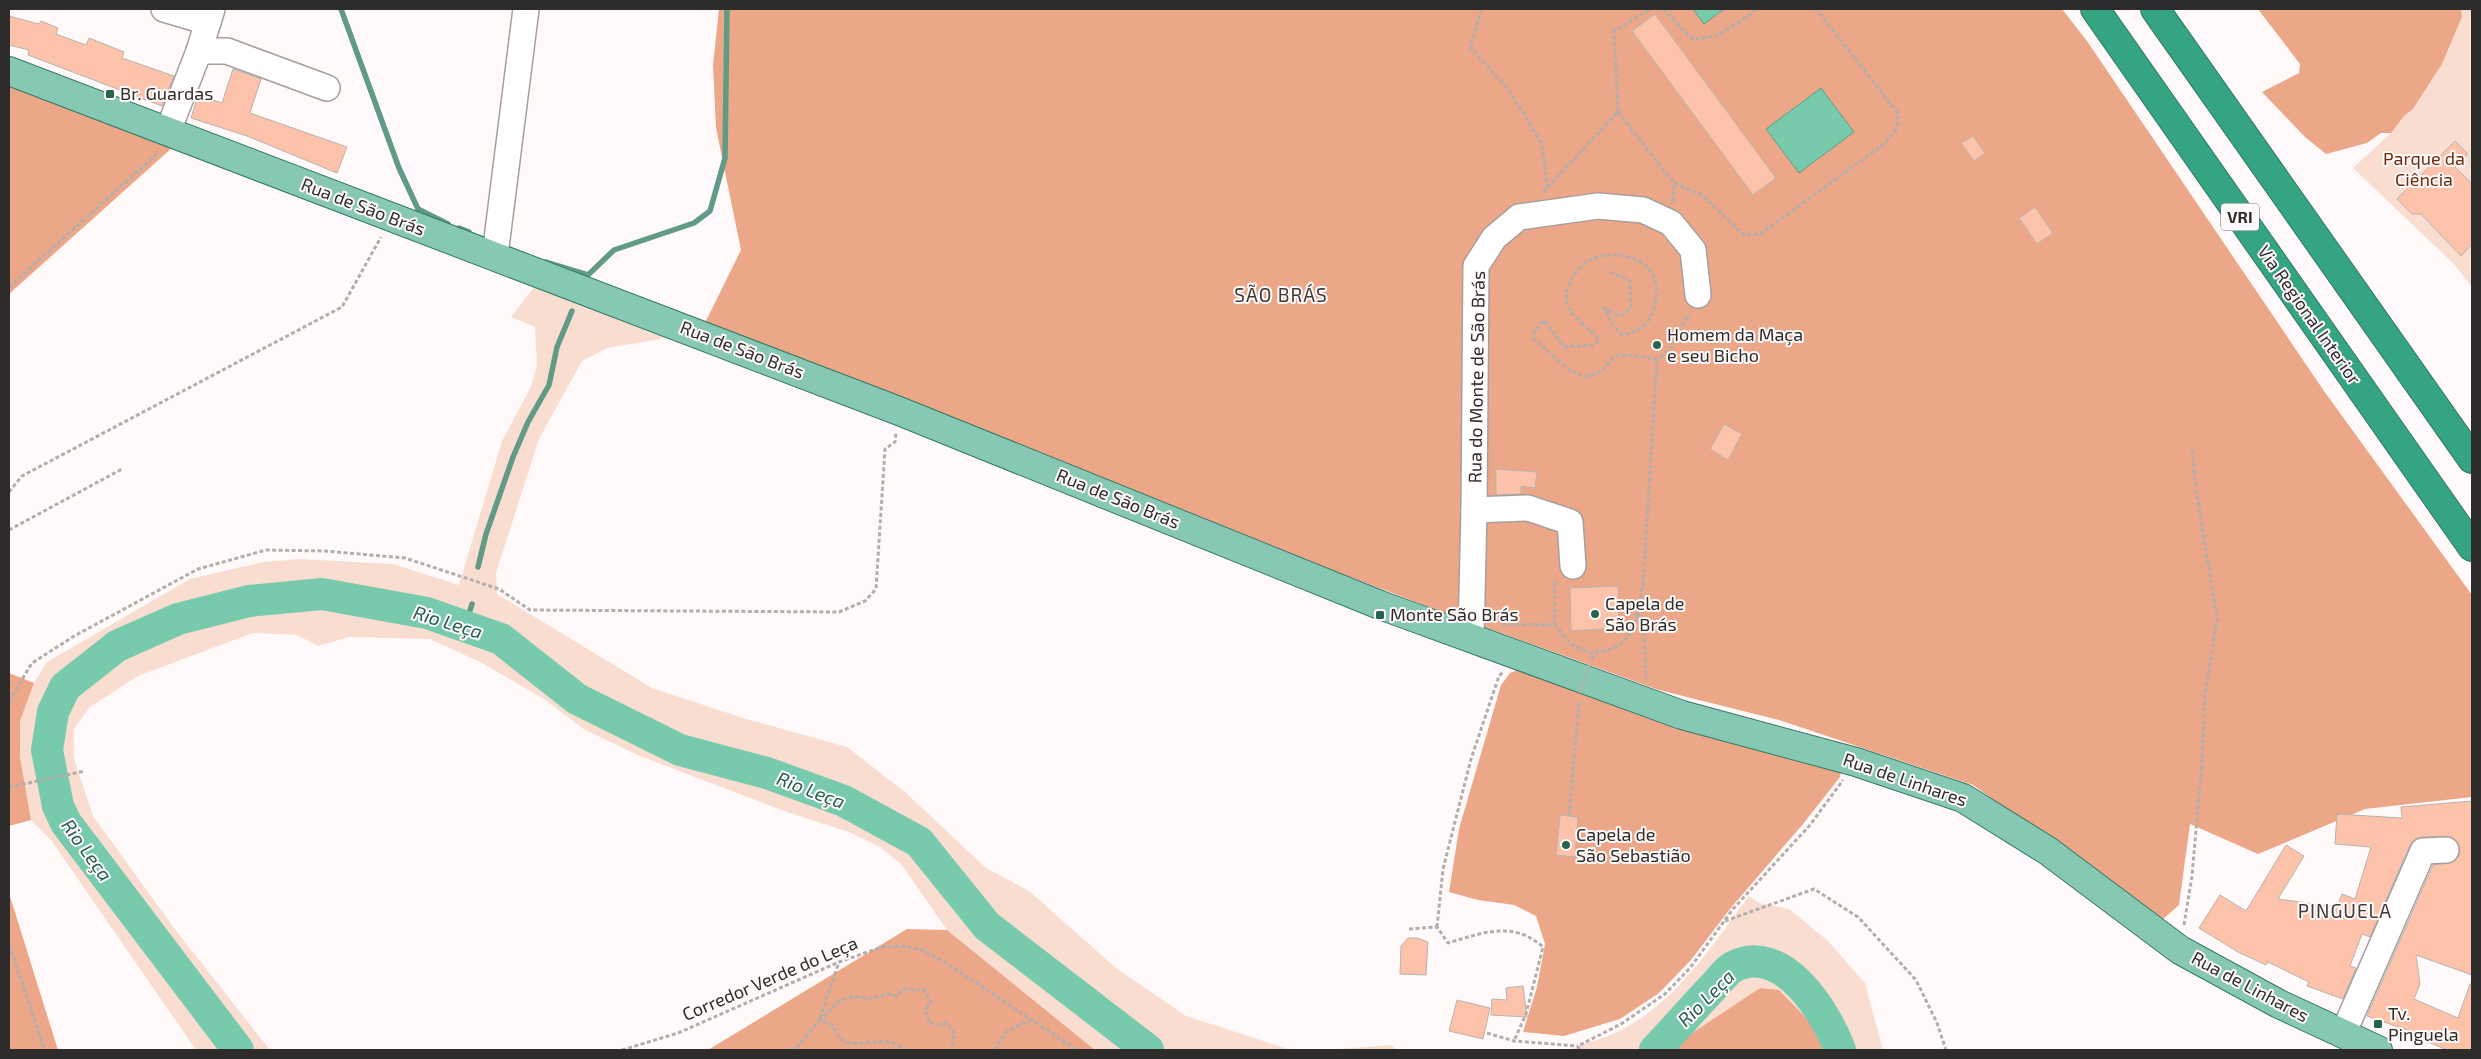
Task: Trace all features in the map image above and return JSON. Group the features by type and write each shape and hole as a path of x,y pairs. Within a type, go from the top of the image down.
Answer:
{"highway":[{"name":"Via Regional Interior","path":"2095,9 2472,547"},
{"path":"2154,9 2472,459"}],"main road":[{"name":"Rua de São Brás","path":"9,71 390,218 495,255 898,411 1380,605 1471,638"},
{"name":"Rua de Linhares","path":"1471,638 1682,716 1856,762 1963,798 2048,851 2180,950 2279,1004 2378,1050"}],"street":[{"path":"164,9 210,15 199,51 168,131"},
{"path":"495,255 526,9"},
{"path":"199,51 227,51 326,88"},
{"path":"1520,216 1598,206 1643,210 1671,223 1693,250 1698,295"},
{"name":"Rua do Monte de São Brás","path":"1471,638 1476,266 1494,238 1520,216"},
{"path":"1474,510 1528,508 1570,522 1573,566"},
{"path":"2343,1034 2423,851 2446,850"}],"path":[{"path":"1482,9 1470,47 1509,90 1542,144 1547,187"},
{"path":"1651,9 1614,31 1618,112 1674,183 1702,195 1744,235 1760,234 1884,144 1897,129 1898,113 1816,9"},
{"path":"1662,9 1694,40 1719,35 1758,9"},
{"path":"1520,216 1618,112"},
{"path":"9,287 158,154 168,131"},
{"path":"1671,223 1674,183"},
{"path":"9,492 22,476 342,307 390,218"},
{"path":"1610,272 1630,281 1631,310 1620,316 1604,308 1609,320 1623,335 1641,328 1657,302 1654,280 1648,268 1633,259 1611,254 1589,260 1577,270 1567,288 1566,302 1571,311 1592,329 1599,340 1594,345 1564,347 1544,320 1534,332 1534,339 1549,350 1560,364 1579,376 1589,376 1600,372 1606,368 1614,356 1627,355 1658,359 1670,351 1698,295"},
{"path":"1573,566 1555,583 1555,625 1571,644 1593,654 1620,643 1632,632 1638,613 1643,585 1658,359"},
{"path":"9,701 32,663 76,635 198,569 266,550 325,551 405,558 500,589 530,610 839,612 865,601 876,589 885,449 895,442 898,411"},
{"path":"2180,950 2192,876 2202,762 2205,695 2218,618 2196,489 2192,449"},
{"path":"9,530 122,469"},
{"path":"1638,613 1644,632 1646,686"},
{"path":"1502,624 1555,625"},
{"path":"1569,816 1580,693 1593,654"},
{"path":"1514,1041 1526,1014 1543,946 1531,936 1508,930 1482,933 1448,943 1437,927 1443,869 1471,760 1499,676 1509,666 1524,658"},
{"path":"1487,1033 1514,1041 1578,1048 1621,1024 1665,994 1690,968 1724,921 1810,825 1856,762"},
{"path":"9,787 85,771"},
{"path":"1724,921 1814,889 1858,917 1916,980 1938,1023 1946,1050"},
{"path":"1409,929 1437,927"},
{"path":"9,945 45,1050"},
{"name":"Corredor Verde do Leça","path":"622,1050 678,1033 839,962 882,947 902,946 922,950 946,963 1077,1050"},
{"path":"819,1022 839,962"},
{"path":"790,1050 797,1047 839,1001 853,996 868,999 890,994 896,996 904,989 924,990 931,1002 925,1011 930,1023 941,1025 946,1023 954,1032 952,1046 955,1050"},
{"path":"995,1050 1006,1032 1030,1020"},
{"path":"819,1022 833,1025 845,1042 852,1044 889,1042 906,1050"}],"green space":[{"name":"Parque da Ciência","path":"2461,9 2472,9 2472,287 2453,263 2353,168 2391,133 2404,116 2413,109 2442,64 2462,17"},
{"path":"534,287 666,338 607,348 582,361 539,439 496,573 497,594 652,688 743,718 847,747 905,792 986,868 1029,891 1116,968 1186,1016 1291,1050 1095,1050 947,930 901,864 880,847 849,832 784,811 640,756 585,730 544,699 482,663 430,639 349,637 318,646 297,635 253,633 138,676 90,707 74,729 74,759 93,816 177,932 270,1050 196,1050 51,840 31,820 20,757 20,721 34,683 47,662 190,579 264,562 299,559 393,564 459,585 502,441 531,387 537,365 535,327 511,317"},
{"path":"1749,896 1759,903 1789,909 1827,940 1865,983 1883,1050 1826,1050 1821,1033 1779,990 1760,988 1692,1033 1670,1050 1570,1050 1623,1029 1661,1003 1678,987 1708,952"},
{"path":"1392,1045 1396,1050 1324,1050"}],"shaded area":[{"path":"719,9 2062,9 2087,41 2324,391 2472,595 2472,797 2365,809 2258,854 2190,824 2179,905 2163,919 1973,785 1779,720 1659,690 1437,610 702,329 741,250 716,128 713,65"},
{"path":"1693,9 1724,9 1704,24"},
{"path":"2258,9 2461,9 2462,17 2442,64 2413,109 2404,116 2391,133 2381,133 2367,143 2326,154 2305,137 2262,92 2299,73 2300,64"},
{"path":"9,87 20,88 173,147 9,294"},
{"path":"1821,88 1854,132 1799,173 1766,129"},
{"path":"1522,668 1841,771 1840,777 1803,824 1730,909 1691,960 1659,993 1620,1019 1564,1036 1523,1032 1537,987 1545,944 1536,916 1514,905 1478,900 1449,892 1459,829 1501,685 1510,673"},
{"path":"9,673 34,683 20,721 20,757 31,820 9,826"},
{"path":"9,893 58,1050 9,1050"},
{"path":"907,929 947,930 1095,1050 708,1050"},
{"path":"1760,988 1779,990 1821,1033 1826,1050 1670,1050 1692,1033"}],"building":[{"path":"1655,14 1776,178 1753,195 1632,31"},
{"path":"9,16 39,24 41,21 58,28 56,34 86,45 89,38 124,52 122,58 174,76 162,106 28,55 29,50 9,45"},
{"path":"233,69 261,79 250,113 347,147 337,173 247,136 191,118 198,95 222,103"},
{"path":"1973,136 1985,153 1974,161 1961,143"},
{"path":"2455,141 2468,154 2455,167 2472,184 2472,244 2461,256 2421,214 2412,214 2397,199"},
{"path":"2035,207 2053,233 2037,244 2019,218"},
{"path":"1724,424 1742,434 1728,460 1710,449"},
{"path":"1496,469 1537,472 1535,488 1521,486 1521,494 1496,495"},
{"path":"1618,586 1619,628 1571,631 1570,588"},
{"path":"2472,801 2472,975 2416,955 2420,984 2414,999 2458,1018 2470,984 2472,984 2472,1050 2447,1050 2414,1036 2415,1033 2367,1016 2433,865 2453,862 2459,856 2458,843 2452,837 2422,837 2415,839 2410,845 2370,937 2362,934 2350,966 2356,968 2343,999 2307,986 2309,982 2268,962 2266,965 2238,952 2199,928 2220,895 2246,911 2286,845 2304,856 2278,899 2337,907 2342,894 2355,899 2371,847 2335,844 2337,814 2402,818 2401,807"},
{"name":"Capela de São Sebastião","path":"1560,815 1578,817 1575,857 1556,855"},
{"path":"1408,938 1417,938 1428,942 1426,975 1400,974 1401,946"},
{"path":"1523,986 1527,1017 1491,1015 1492,999 1507,1000 1506,988"},
{"path":"1457,1000 1490,1008 1483,1039 1449,1031"}],"waterway":[{"path":"341,9 399,168 418,209 448,224"},
{"path":"545,262 588,275 614,250 694,223 710,211 725,158 727,9"},
{"path":"459,228 469,232"},
{"path":"478,567 486,534 513,457 528,422 549,385 557,347 572,311"},
{"name":"Rio Leça","path":"238,1050 66,823 58,806 47,750 53,712 65,687 117,646 178,619 249,601 322,594 427,613 501,639 577,699 680,750 767,773 844,801 919,842 987,926 1148,1050"},
{"path":"465,626 472,604"},
{"name":"Rio Leça","path":"1655,1050 1728,971 1733,967 1751,962 1768,964 1785,972 1800,984 1824,1017 1840,1050"}],"place":[{"name":"Br. Guardas","path":"110,94"},
{"name":"Homem da Maça e seu Bicho","path":"1657,345"},
{"name":"Capela de São Brás","path":"1595,614"},
{"name":"Monte São Brás","path":"1380,615"},
{"name":"Capela de São Sebastião","path":"1566,845"},
{"name":"Tv. Pinguela","path":"2378,1024"}],"district":[{"name":"SÃO BRÁS","path":"1281,295"},
{"name":"PINGUELA","path":"2345,911"}]}
